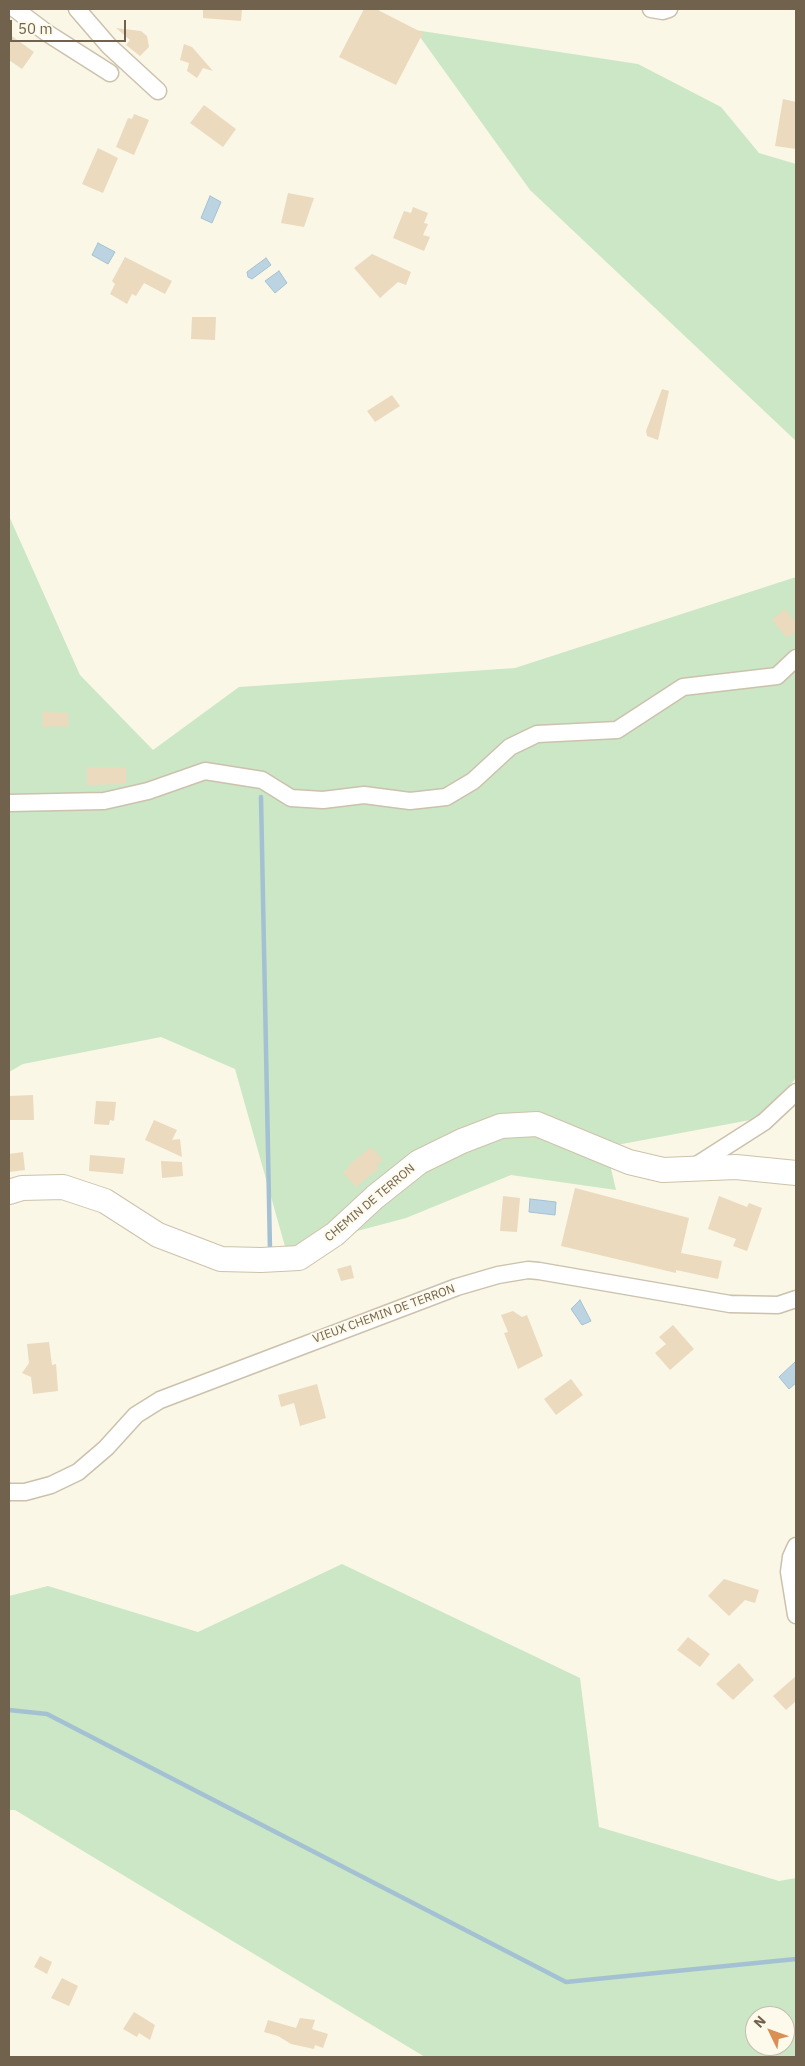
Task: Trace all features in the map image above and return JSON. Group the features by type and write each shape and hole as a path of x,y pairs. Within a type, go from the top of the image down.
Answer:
{"street":[{"path":"15,9 46,32 110,73"},
{"path":"77,9 109,46 158,91"},
{"path":"651,9 663,11 669,9"},
{"path":"9,803 104,801 148,791 205,772 262,780 291,798 323,800 364,795 410,801 446,797 474,781 510,747 537,734 617,730 683,687 777,676 796,658"},
{"path":"692,1168 764,1122 796,1092"},
{"name":"CHEMIN DE TERRON","path":"9,1192 22,1188 63,1187 105,1201 158,1235 221,1259 261,1260 299,1258 335,1234 375,1196 419,1162 462,1141 501,1126 537,1124 629,1162 663,1170 736,1167 796,1173"},
{"name":"VIEUX CHEMIN DE TERRON","path":"9,1492 25,1492 51,1485 78,1472 106,1448 136,1415 160,1400 457,1286 498,1275 528,1270 539,1271 730,1304 778,1304 796,1300"},
{"path":"796,1546 791,1557 789,1572 796,1615"}],"green space":[{"path":"415,30 638,64 721,107 759,153 796,164 796,441 530,190"},
{"path":"9,516 80,675 153,750 239,687 515,668 796,577 796,1078 761,1118 606,1147 616,1190 511,1175 406,1218 286,1250 235,1069 161,1037 23,1064 9,1072"},
{"path":"342,1564 580,1678 599,1827 779,1881 796,1878 796,2057 425,2057 15,1810 9,1810 9,1596 48,1586 198,1632"}],"water":[{"path":"210,196 221,202 212,223 201,218"},
{"path":"98,243 115,252 108,264 92,255"},
{"path":"266,258 271,265 252,279 248,277 247,272"},
{"path":"279,271 287,283 275,293 265,281"},
{"path":"530,1199 556,1202 555,1215 529,1212"},
{"path":"580,1300 591,1321 582,1325 571,1309"},
{"path":"796,1361 796,1383 789,1389 779,1377"}],"building":[{"path":"203,9 242,9 241,21 203,18"},
{"path":"364,9 376,9 423,33 396,85 339,57"},
{"path":"116,28 141,31 147,36 149,47 140,56 126,45 130,40"},
{"path":"9,34 34,52 22,69 9,60"},
{"path":"184,44 192,47 213,71 203,68 197,78 187,71 189,63 180,60"},
{"path":"783,99 796,102 796,149 775,146"},
{"path":"204,105 236,129 223,147 190,123"},
{"path":"134,114 149,120 134,155 116,147 128,118 132,119"},
{"path":"98,148 118,158 103,193 82,184"},
{"path":"288,193 314,198 304,227 281,223"},
{"path":"413,207 428,213 424,223 428,224 423,235 430,237 424,251 393,238 404,211 411,213"},
{"path":"372,254 411,272 406,285 398,282 380,298 354,268"},
{"path":"125,257 172,281 165,294 144,283 136,296 132,294 127,304 110,294 115,284 112,281"},
{"path":"192,317 216,317 215,340 191,339"},
{"path":"662,389 669,391 658,440 647,436 646,431"},
{"path":"392,395 400,406 375,422 367,411"},
{"path":"785,609 796,623 796,631 787,638 772,620"},
{"path":"43,712 68,713 69,726 42,727"},
{"path":"87,767 126,767 126,784 87,785"},
{"path":"33,1095 34,1120 9,1120 9,1096"},
{"path":"96,1101 116,1102 114,1121 110,1120 109,1125 94,1124"},
{"path":"154,1120 177,1130 172,1140 180,1139 182,1157 145,1140"},
{"path":"371,1147 383,1160 377,1165 379,1168 356,1187 343,1173 348,1166"},
{"path":"23,1152 25,1170 9,1172 9,1154"},
{"path":"90,1155 125,1158 123,1174 89,1171"},
{"path":"161,1161 182,1162 183,1176 162,1178"},
{"path":"575,1188 689,1218 681,1253 722,1261 718,1279 676,1270 676,1273 561,1246"},
{"path":"503,1196 520,1198 517,1232 500,1231"},
{"path":"719,1196 747,1207 749,1203 762,1208 747,1251 733,1246 736,1239 708,1229"},
{"path":"351,1265 354,1278 341,1281 337,1269"},
{"path":"513,1311 522,1317 527,1315 543,1356 518,1369 504,1333 508,1332 501,1315"},
{"path":"673,1325 694,1349 670,1370 655,1353 666,1344 659,1337"},
{"path":"49,1342 52,1365 56,1364 58,1391 33,1394 31,1377 22,1373 29,1363 27,1344"},
{"path":"571,1379 583,1395 556,1415 544,1399"},
{"path":"317,1384 326,1418 300,1426 294,1403 281,1407 278,1395"},
{"path":"724,1579 759,1590 755,1603 745,1600 729,1616 708,1596"},
{"path":"688,1637 710,1654 700,1667 677,1650"},
{"path":"739,1663 754,1680 733,1700 716,1684"},
{"path":"796,1676 796,1701 786,1710 773,1696"},
{"path":"40,1956 52,1962 47,1974 34,1967"},
{"path":"62,1978 78,1986 69,2006 51,1998"},
{"path":"134,2012 155,2025 150,2040 139,2033 137,2037 123,2029"},
{"path":"300,2018 315,2020 312,2029 328,2034 323,2048 315,2045 314,2049 291,2044 278,2036 264,2032 268,2020 296,2028"}],"waterway":[{"path":"261,797 270,1251"},
{"path":"9,1710 47,1714 566,1982 796,1959"}]}
